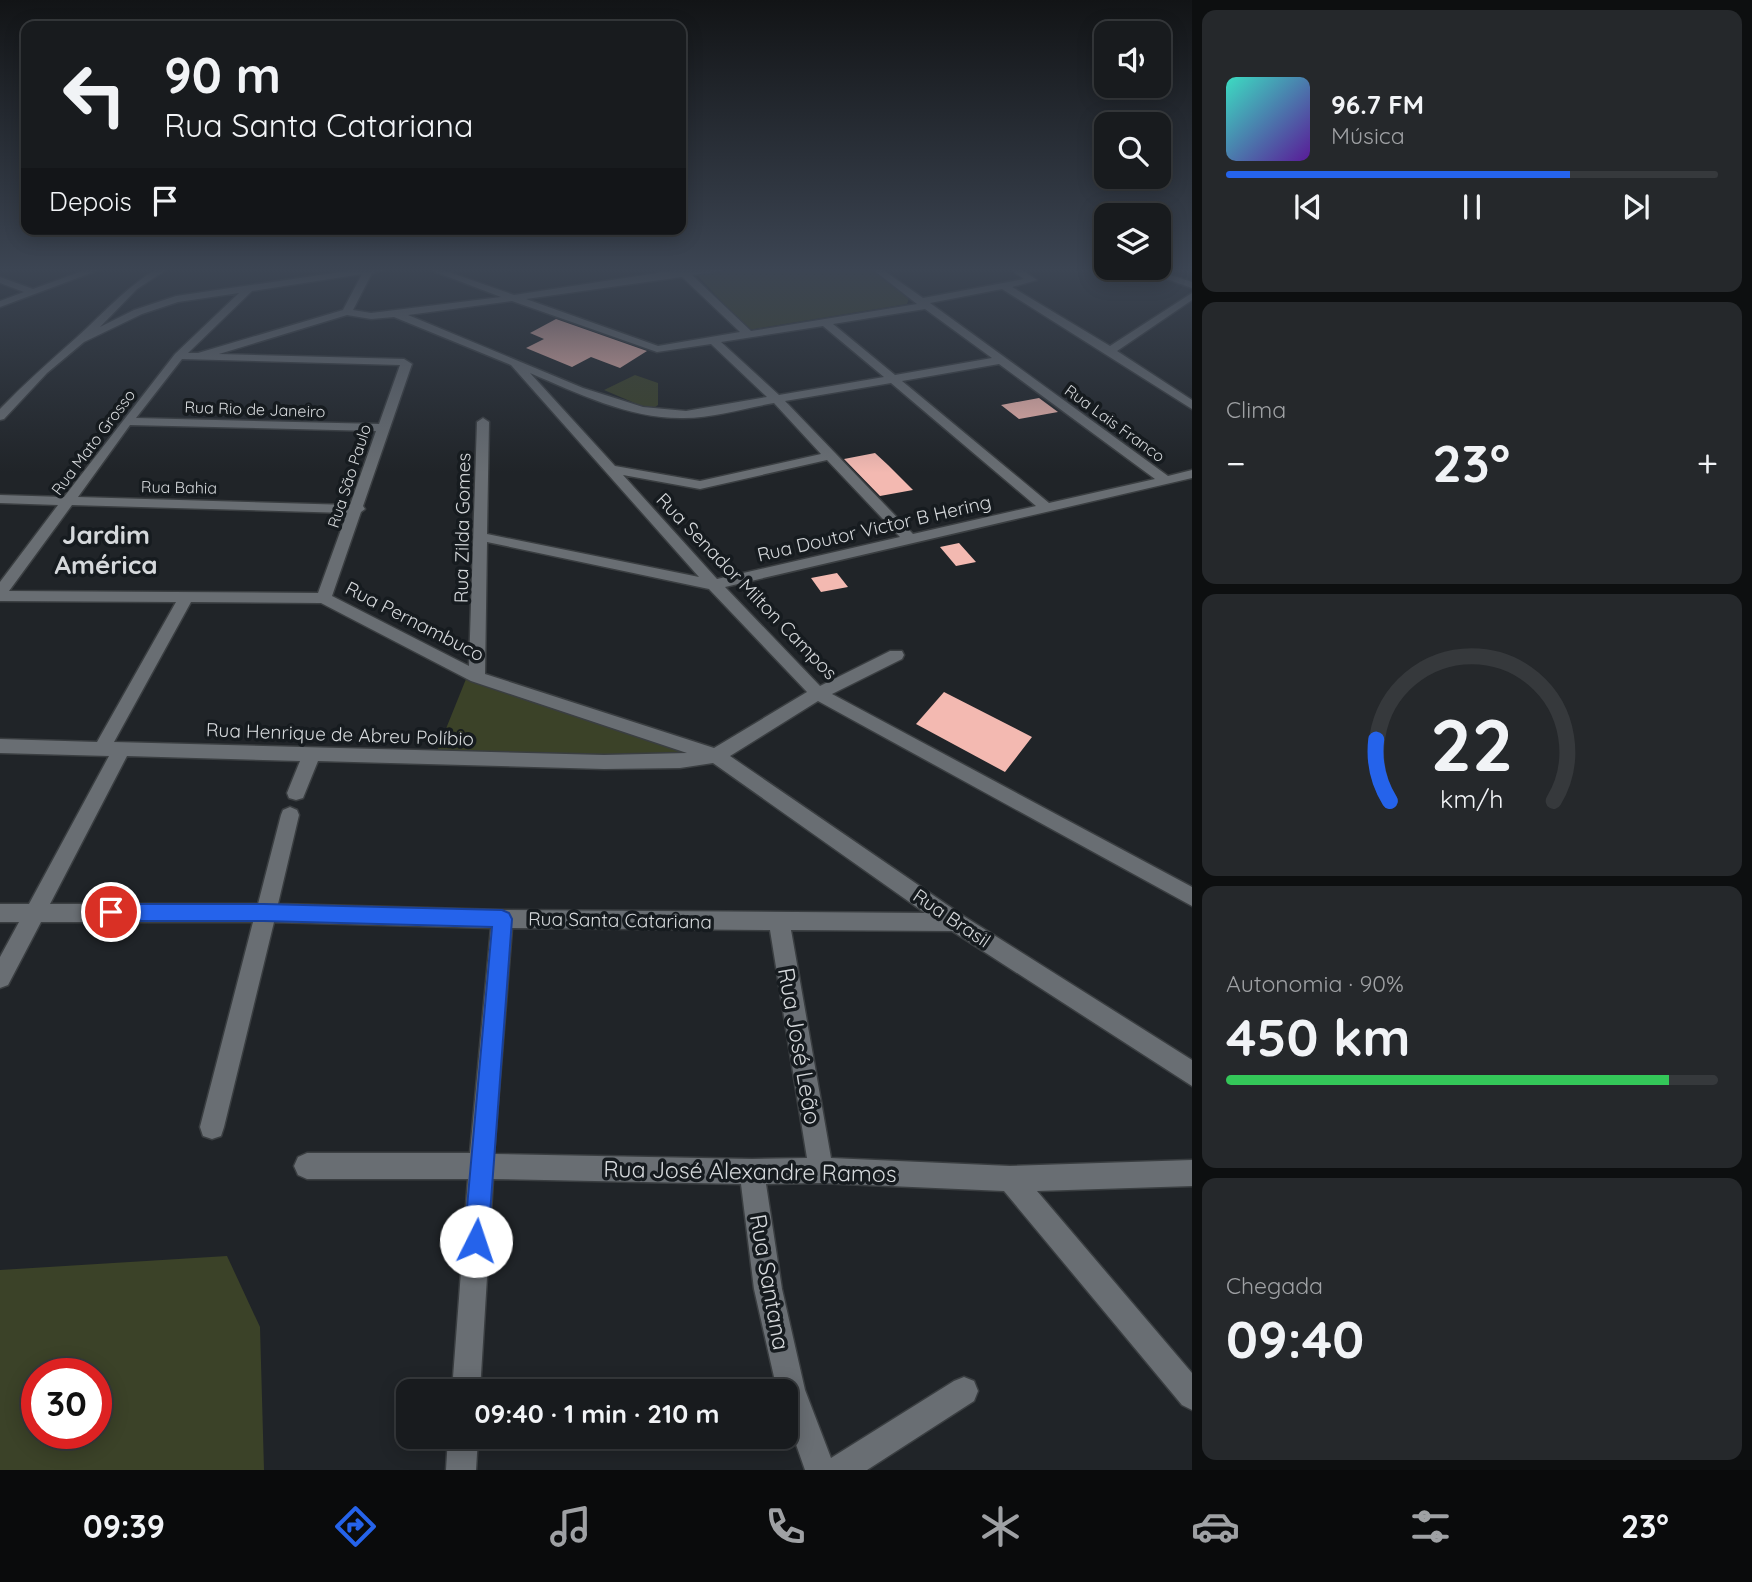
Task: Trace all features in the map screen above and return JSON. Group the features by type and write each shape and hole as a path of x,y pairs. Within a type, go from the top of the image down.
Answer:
{"street":[{"path":"0,416 43,371 83,337"},
{"path":"80,340 87,337"},
{"name":"Rua Mato Grosso","path":"0,595 127,421 179,356 199,337"},
{"path":"179,356 200,356 265,337"},
{"name":"Rua Senador Milton Campos","path":"462,337 515,363 714,585 818,694 1192,897"},
{"path":"622,337 657,349 740,337"},
{"path":"842,337 1047,508"},
{"name":"Rua Lais Franco","path":"969,337 1167,481"},
{"path":"1087,337 1192,405"},
{"path":"1110,351 1131,337"},
{"path":"715,342 777,400 909,539"},
{"name":"Rua São Paulo","path":"200,356 396,359 402,360 406,365 382,428 358,509 324,598"},
{"path":"515,363 647,413 686,415 1002,360"},
{"name":"Rua Rio de Janeiro","path":"127,421 382,428"},
{"name":"Rua Zilda Gomes","path":"477,677 483,422"},
{"path":"608,469 700,485 830,456"},
{"name":"Rua Doutor Victor B Hering","path":"482,537 714,585 1192,474"},
{"name":"Rua Bahia","path":"0,499 358,509"},
{"name":"Rua Pernambuco","path":"0,595 324,598 477,677 716,756"},
{"path":"102,748 186,597"},
{"path":"716,756 818,694 896,655"},
{"name":"Rua Henrique de Abreu Políbio","path":"0,746 604,762 680,761 716,756"},
{"path":"0,978 122,749"},
{"path":"296,793 312,754"},
{"name":"Rua Brasil","path":"716,756 955,922 1192,1074"},
{"path":"212,1127 290,814"},
{"name":"Rua Santa Catariana","path":"0,913 264,912 502,919 955,922"},
{"path":"467,1379 502,919"},
{"name":"Rua José Leão","path":"779,922 821,1170"},
{"name":"Rua José Alexandre Ramos","path":"307,1167 481,1166 752,1172 821,1170 1010,1180 1192,1173"},
{"name":"Rua Santana","path":"752,1172 768,1289 791,1390 820,1470"},
{"path":"1010,1180 1192,1395"},
{"path":"839,1470 964,1391"},
{"path":"461,1470 462,1449"}],"green space":[{"path":"635,375 658,383 658,405 651,410 604,390"},
{"path":"466,679 676,748 679,753 672,756 437,751"},
{"path":"227,1256 260,1327 264,1470 0,1470 0,1270"}],"building":[{"path":"538,337 606,337 647,351 620,368 591,357 572,367 526,348 544,339"},
{"path":"1039,398 1058,412 1019,419 1001,405"},
{"path":"875,453 913,490 880,496 844,459"},
{"path":"959,543 976,562 956,566 940,547"},
{"path":"837,573 848,587 821,592 811,578"},
{"path":"944,692 1032,737 1005,772 916,724"}],"district":[{"name":"Jardim América","path":"106,549"}],"route":[{"path":"111,912 264,912 502,919 476,1241"}]}
